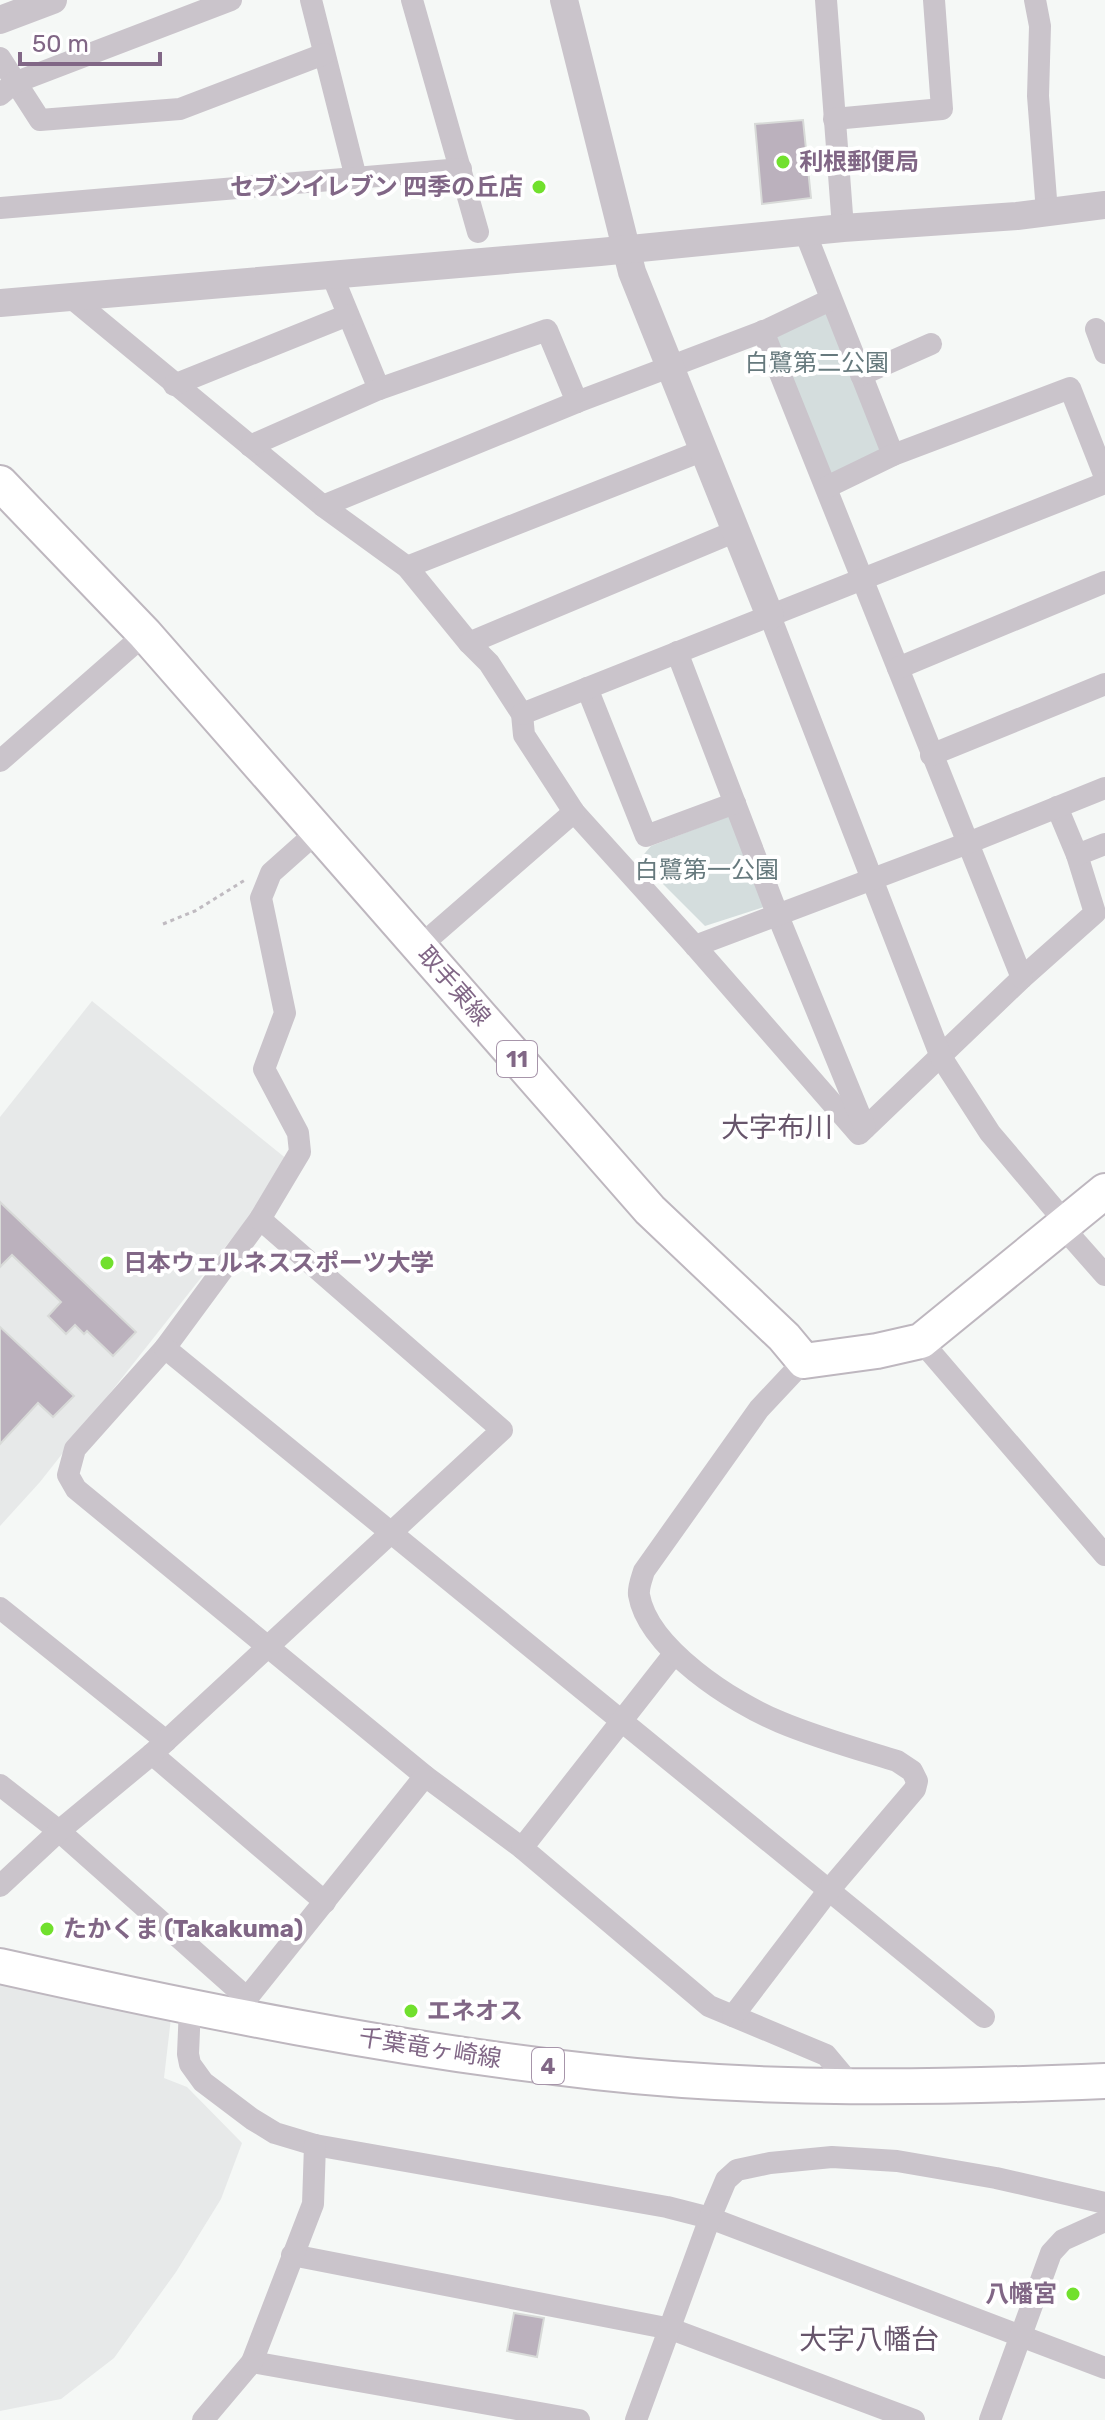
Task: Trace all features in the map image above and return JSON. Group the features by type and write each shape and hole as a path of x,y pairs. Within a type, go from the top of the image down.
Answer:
{"main road":[{"name":"取手東線","path":"0,483 145,634 650,1210 784,1337 804,1361"},
{"path":"804,1361 877,1351 921,1341 1105,1191"},
{"name":"千葉竜ヶ崎線","path":"0,1966 190,2007 247,2008 410,2046 598,2072 852,2086 1105,2081"}],"street":[{"path":"0,20 53,0"},
{"path":"7,89 231,0"},
{"path":"311,0 356,178"},
{"path":"412,0 478,232"},
{"path":"564,0 625,250 668,367 770,616 941,1057 990,1133 1105,1275"},
{"path":"826,0 843,228"},
{"path":"834,119 942,109 934,0"},
{"path":"1035,0 1040,26 1038,96 1047,212"},
{"path":"0,58 7,89 40,120 180,109 324,54"},
{"path":"0,208 461,169"},
{"path":"0,303 625,250 1105,205"},
{"path":"805,232 893,455"},
{"path":"332,275 379,389"},
{"path":"68,295 323,506 407,567 489,663 522,714 524,735 574,812 859,1134 1022,978 1095,913 1077,855 1057,807"},
{"path":"323,506 577,402 763,331 830,300"},
{"path":"174,385 348,315"},
{"path":"1096,329 1105,353"},
{"path":"250,446 379,389 547,330 577,402"},
{"path":"763,331 1022,978"},
{"path":"861,375 931,344"},
{"path":"522,714 1105,480 1070,388 893,455 827,487"},
{"path":"407,567 704,450"},
{"path":"469,643 736,531"},
{"path":"898,668 1105,582"},
{"path":"0,761 145,634"},
{"path":"677,652 778,916 865,1128"},
{"path":"931,755 1105,684"},
{"path":"587,688 646,836 735,803"},
{"path":"695,946 1105,788"},
{"path":"419,947 574,812"},
{"path":"317,832 271,873 261,898 285,1013 264,1069 298,1133 300,1152 260,1219 165,1348 75,1449 68,1475 76,1489 425,1776 522,1848 709,2006 826,2055 852,2086"},
{"path":"1077,855 1105,844"},
{"path":"0,1886 59,1831 159,1747 502,1430 260,1219"},
{"path":"921,1341 1101,1541"},
{"path":"165,1348 984,2017"},
{"path":"733,2016 829,1890 915,1789 917,1781 912,1771 897,1761 777,1721 727,1692 674,1654 644,1614 638,1591 644,1571 759,1409 804,1361"},
{"path":"0,1608 159,1747 325,1902"},
{"path":"522,1848 674,1654"},
{"path":"0,1785 59,1831 247,2008 325,1902 425,1776"},
{"path":"190,2007 190,2064 203,2082 275,2133 315,2145 667,2207 710,2218 1105,2368"},
{"path":"203,2420 252,2362 313,2204 315,2145"},
{"path":"636,2420 710,2218 726,2180 737,2170 770,2163 832,2157 897,2161 996,2178 1105,2203"},
{"path":"990,2420 1051,2253 1063,2240 1105,2221"},
{"path":"292,2255 671,2329 914,2420"},
{"path":"252,2362 579,2420"}],"path":[{"path":"163,924 195,911 255,874"}],"shaded area":[{"name":"日本ウェルネススポーツ大学","path":"92,1001 288,1160 263,1199 40,1482 0,1526 0,1117"},
{"path":"0,1980 171,2018 164,2078 187,2087 242,2143 221,2199 176,2272 114,2358 61,2399 0,2411"}],"green space":[{"name":"白鷺第二公園","path":"831,309 886,453 829,480 769,329"},
{"name":"白鷺第一公園","path":"729,816 764,907 705,926 639,860 651,846"}],"building":[{"path":"803,120 811,198 762,204 755,124"},
{"path":"0,1202 136,1332 113,1356 87,1331 84,1334 75,1325 66,1334 48,1316 61,1302 12,1255 0,1267"},
{"path":"0,1327 74,1396 53,1417 38,1403 0,1444"},
{"path":"514,2313 544,2318 537,2357 507,2351"}],"place":[{"name":"利根郵便局","path":"783,162"},
{"name":"セブンイレブン 四季の丘店","path":"539,187"},
{"name":"日本ウェルネススポーツ大学","path":"107,1263"},
{"name":"たかくま (Takakuma)","path":"47,1929"},
{"name":"エネオス","path":"411,2011"},
{"name":"八幡宮","path":"1073,2294"}],"district":[{"name":"大字布川","path":"777,1127"},
{"name":"大字八幡台","path":"869,2339"}]}
